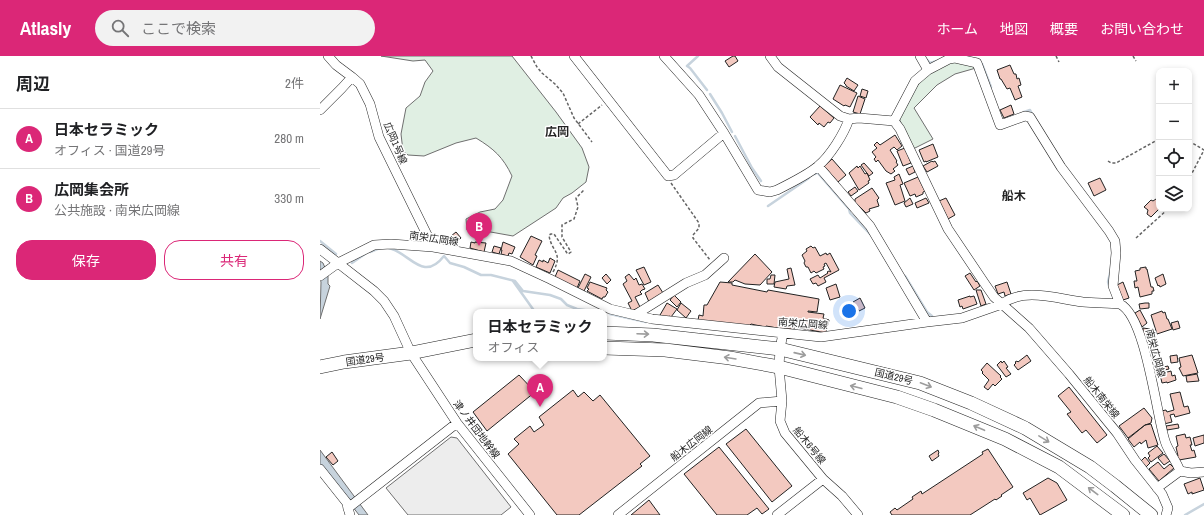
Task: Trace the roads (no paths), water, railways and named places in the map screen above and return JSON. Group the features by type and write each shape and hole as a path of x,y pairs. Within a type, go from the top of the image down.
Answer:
{"highway":[{"name":"国道29号","path":"607,333 653,335 780,349 920,383 971,403 1025,428 1074,457 1115,486 1151,515"},
{"name":"国道29号","path":"320,367 344,362 411,353 473,341"},
{"name":"国道29号","path":"607,348 672,351 730,358 779,367 897,397 934,410 1005,439 1059,467 1123,515"},
{"name":"国道29号","path":"411,353 473,349"}],"street":[{"name":"広岡1号線","path":"328,56 336,65 352,76 360,84 370,104 379,137 433,247"},
{"path":"574,56 668,176 674,175 724,133"},
{"path":"664,56 699,95 758,190 770,192 777,190 818,166 837,143 845,131 849,120"},
{"path":"770,56 778,68 840,116 849,120 859,118 894,120 915,81 928,70 949,59 955,58 977,63 1000,125 1025,116 1030,116 1061,167 1115,241 1116,253 1114,286 1120,304"},
{"path":"920,56 928,70"},
{"path":"320,110 352,76"},
{"name":"船木南栄線","path":"894,120 900,129 948,229 991,293 1029,328 1117,433 1135,460 1162,494 1168,508 1166,515"},
{"path":"818,166 870,226 927,322"},
{"name":"南栄広岡線","path":"320,276 338,262 374,245 391,244 433,247 511,261 550,278 610,309 652,319 821,337 962,318 1002,304 1006,300 1018,296 1044,295 1083,302 1120,304 1124,306 1136,324 1151,376 1165,443 1177,462 1180,471"},
{"name":"津ノ井団地幹線","path":"320,249 374,291 384,301 394,316 411,353 457,423 530,515"},
{"path":"635,315 686,283 705,275 724,258"},
{"name":"船木6号線","path":"783,333 779,367 782,401 780,421 785,433 823,479"},
{"name":"船木広岡線","path":"618,515 759,403 782,401"},
{"path":"320,469 347,503 349,512 457,423"},
{"path":"1157,488 1180,471 1191,473 1204,472"},
{"path":"778,515 823,479 842,496 858,515"}],"waterway":[{"path":"698,56 687,66 707,90"},
{"path":"927,60 930,63 937,61"},
{"path":"982,64 991,87"},
{"path":"710,94 732,132"},
{"path":"1024,112 1030,110 1032,114"},
{"path":"735,136 752,168 761,181"},
{"path":"815,174 817,172 849,209 850,213 870,234"},
{"path":"768,206 809,178"},
{"path":"320,241 336,254"},
{"path":"370,252 380,248"},
{"path":"389,248 397,251 423,267 430,267 436,264 444,256 450,263 464,267 481,275 491,275 515,281 523,291 550,295 561,299 567,305 577,309"},
{"path":"352,263 365,254"},
{"path":"1109,286 1108,282 1110,273"},
{"path":"905,276 927,312 932,316"},
{"path":"513,281 533,309"},
{"path":"610,314 646,322"},
{"path":"1185,515 1204,504"}],"place":[{"name":"広岡集会所","path":"479,246"},
{"name":"日本セラミック","path":"540,407"}],"district":[{"name":"広岡","path":"557,132"},
{"name":"船木","path":"1014,196"}]}
